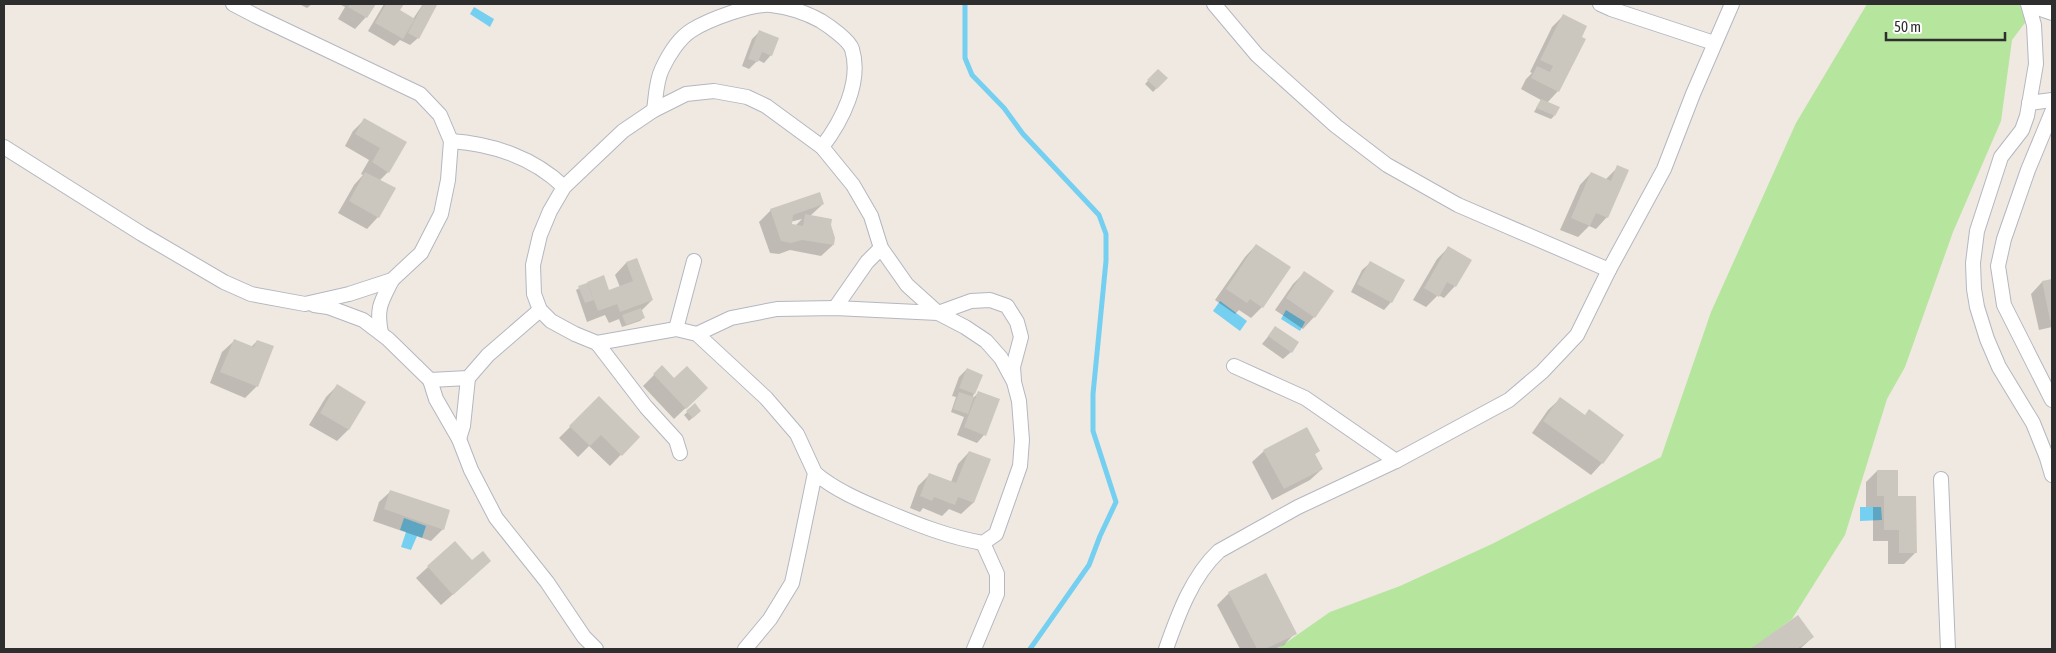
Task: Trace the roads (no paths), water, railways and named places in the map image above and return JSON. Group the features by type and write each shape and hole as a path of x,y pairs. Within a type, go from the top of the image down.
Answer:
{"street":[{"path":"233,4 383,74 420,94 440,115 452,141 448,180 440,214 420,254 392,280 379,306 378,319 381,333"},
{"path":"1214,4 1257,55 1336,126 1388,165 1458,205 1609,270"},
{"path":"1600,4 1714,43"},
{"path":"1166,649 1192,590 1210,560 1219,551 1298,507 1396,461 1509,400 1542,372 1578,335 1609,270 1664,169 1714,43 1732,4"},
{"path":"654,110 661,70 673,49 691,30 743,8 769,5 805,12 831,26 851,47 855,70 848,101 833,132 822,147"},
{"path":"2029,5 2052,14"},
{"path":"2029,5 2034,25 2036,64 2029,103 2022,130 2001,157 1977,231 1973,264 1974,290 1986,339 2033,423 2052,476"},
{"path":"680,453 676,440 646,407 597,343 551,321 540,310 534,294 533,265 540,235 564,187 623,131 654,110 686,94 714,91 747,97 766,106 822,147 853,185 871,216 881,248 908,285 938,313 965,327 986,342 1001,358 1014,382"},
{"path":"2029,103 2052,100"},
{"path":"2052,112 2004,239 1998,266 2004,305 2052,400"},
{"path":"452,141 516,155 541,168 564,187"},
{"path":"4,147 142,234 224,282 251,294 328,307 362,320 381,333 430,380 436,399 459,439 471,470 496,518 547,582 584,637 596,649"},
{"path":"836,308 867,262 881,248"},
{"path":"676,329 694,260"},
{"path":"305,304 349,294 392,280"},
{"path":"597,343 676,329 697,334 766,398 797,434 815,473 827,483 865,503 929,530 983,543 996,534 1020,466 1022,421 1013,367 1021,337 1017,322 1007,306 990,300 971,301 938,313 836,308 777,309 731,318 697,334"},
{"path":"459,439 464,417 468,378 488,355 540,310"},
{"path":"1234,366 1305,398 1396,461"},
{"path":"430,380 468,378"},
{"path":"745,649 770,618 792,583 815,473"},
{"path":"1941,479 1948,649"},
{"path":"974,649 997,594 997,574 983,543"}],"water":[{"path":"474,7 494,19 490,27 470,14"},
{"path":"1220,301 1247,321 1240,331 1213,311"},
{"path":"1286,310 1305,322 1300,331 1281,319"},
{"path":"1860,507 1881,507 1882,520 1860,521"},
{"path":"404,518 426,526 422,538 417,536 411,550 401,547 406,532 400,530"}],"waterway":[{"path":"965,4 965,58 972,75 1004,108 1023,134 1099,215 1106,234 1106,261 1093,394 1093,431 1116,502 1089,565 1030,649"}]}
